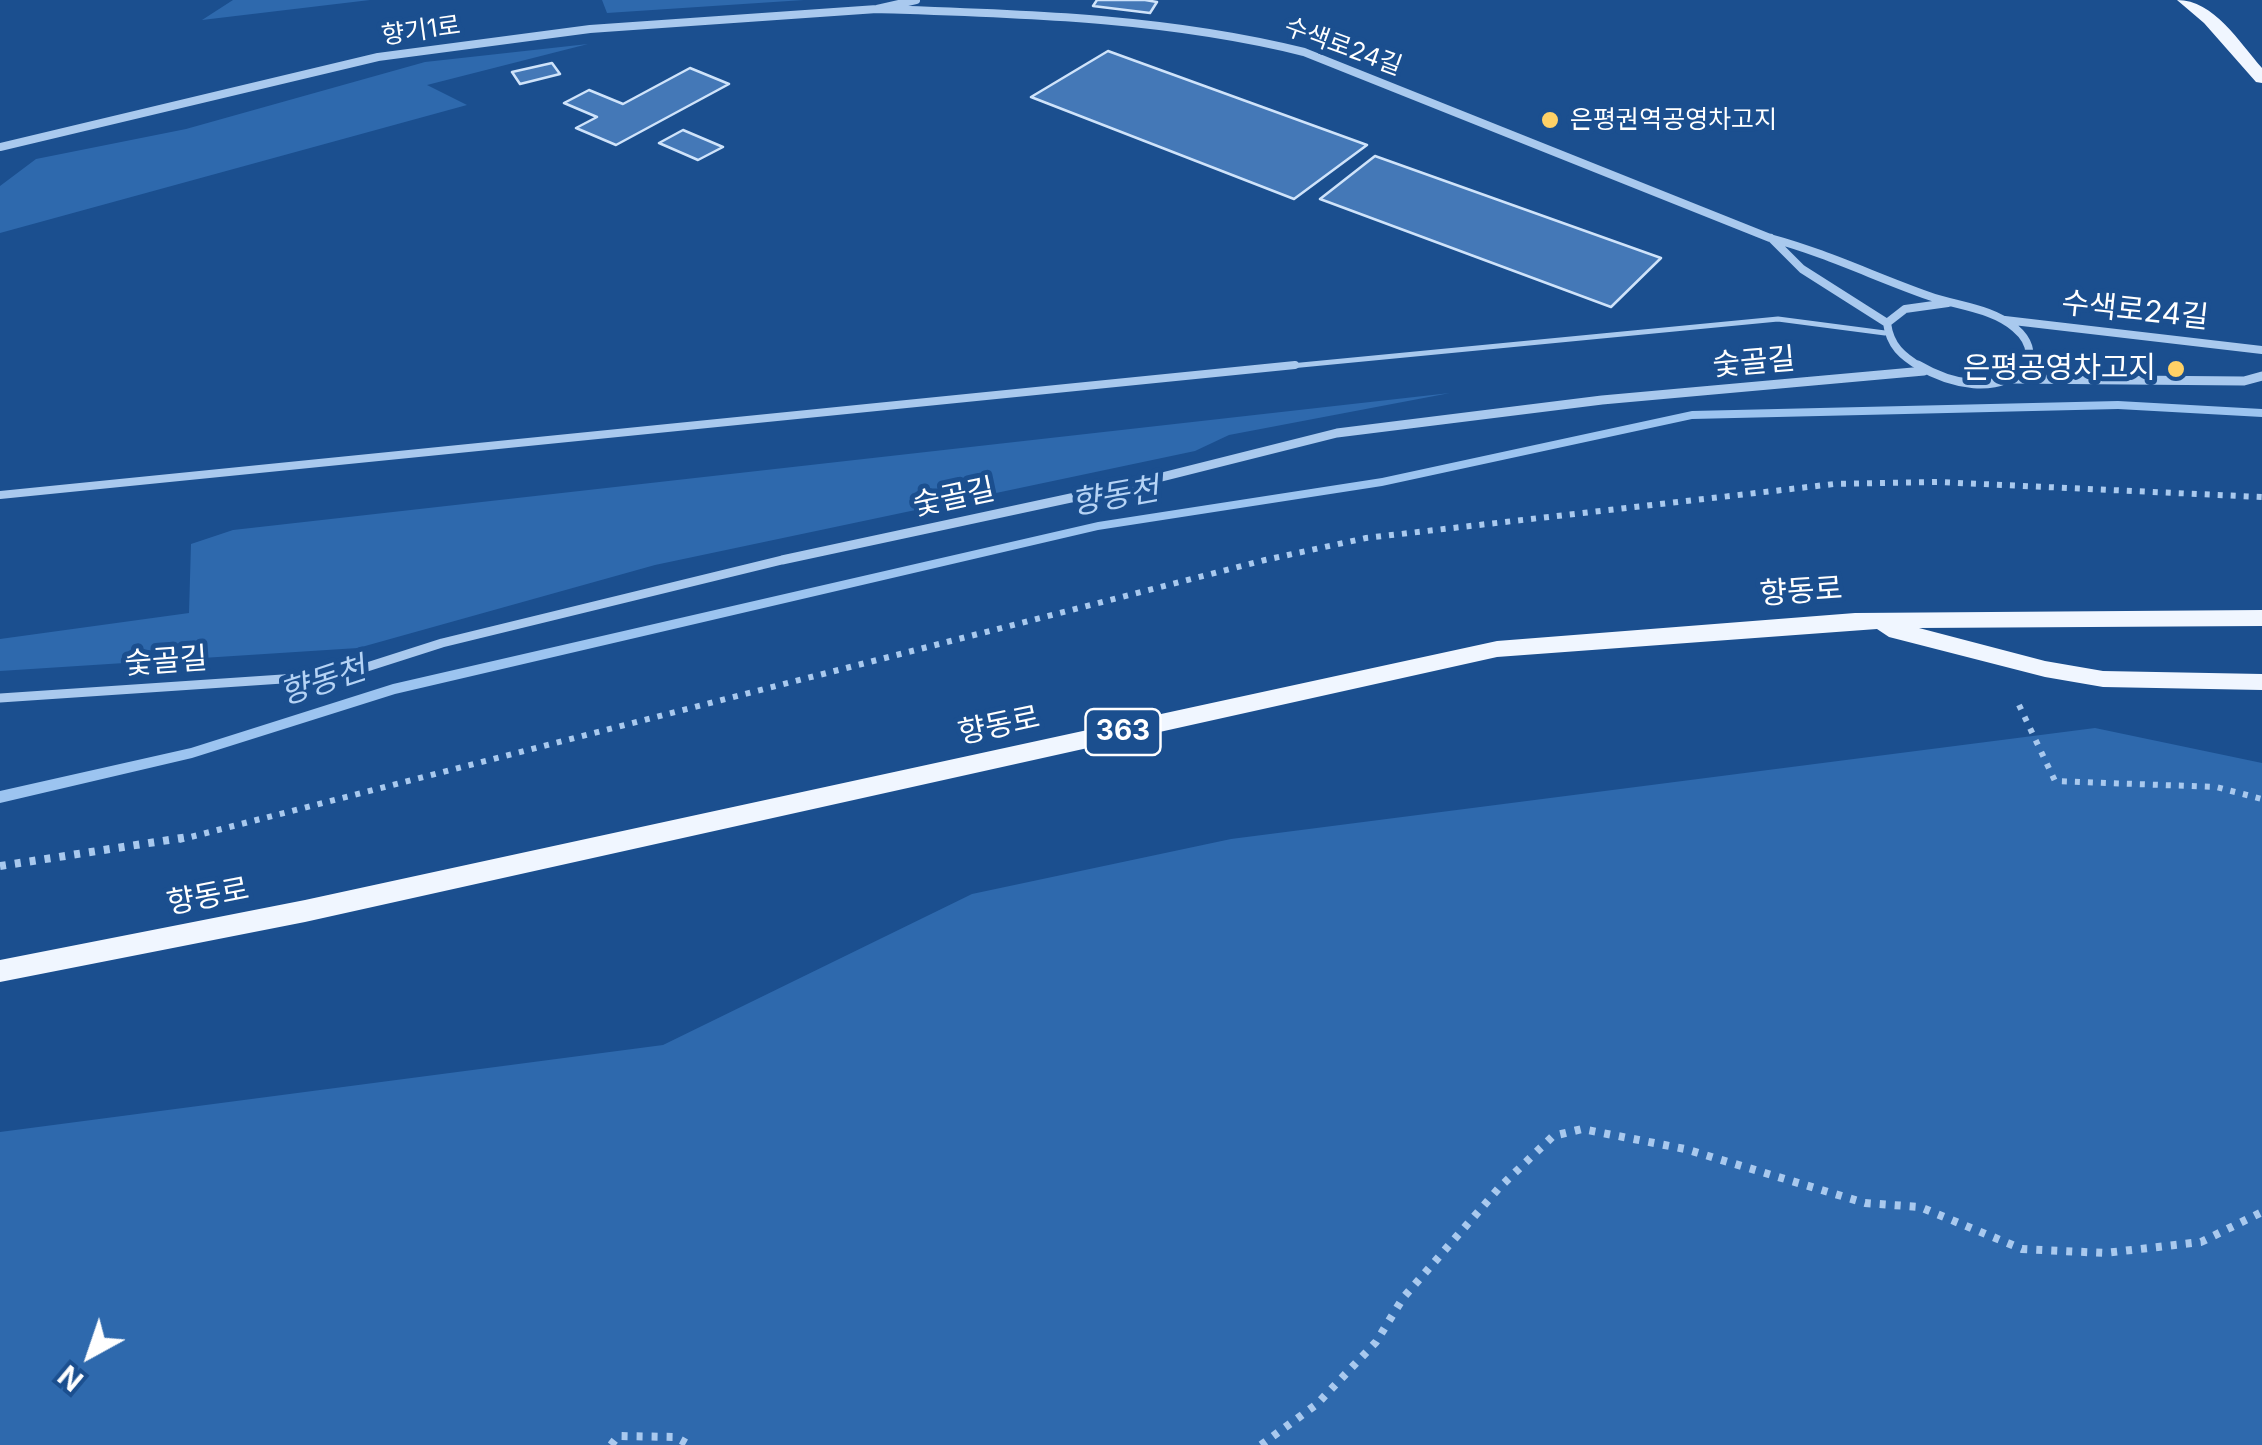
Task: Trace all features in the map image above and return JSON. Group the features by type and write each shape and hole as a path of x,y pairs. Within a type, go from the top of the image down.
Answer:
{"main road":[{"path":"2185,0 2210,20 2262,78"},
{"name":"향동로","path":"0,971 305,911 1497,650 1855,620 2262,618"},
{"path":"1855,620 2045,669 2103,679 2262,682"}],"street":[{"name":"향기1로","path":"0,148 378,56 590,29 877,9 916,0"},
{"name":"수색로24길","path":"877,9 1140,20 1236,32 1372,77 1770,238 1830,254 1948,303 1977,308 2004,320 2030,346 2030,360 2022,372 2005,380"},
{"name":"수색로24길","path":"1770,238 1802,270 1886,328 1890,346 1924,371 1966,382 2244,381 2262,376"},
{"name":"수색로24길","path":"1886,328 1899,311 1948,303"},
{"name":"수색로24길","path":"2004,320 2262,350"},
{"name":"숯골길","path":"0,698 342,675 442,643 782,560 1122,488 1338,433 1602,400 1924,371"}],"lane":[{"path":"0,495 1729,322 1778,320 1886,328"}],"path":[{"path":"0,866 169,842 1246,564 1366,538 1834,484 1938,482 2262,497"},
{"path":"2019,705 2055,780 2115,786 2216,787 2262,800"},
{"path":"1261,1445 1317,1404 1376,1342 1403,1298 1499,1188 1553,1136 1582,1130 1685,1149 1865,1203 1920,1207 2022,1249 2105,1254 2201,1242 2262,1212"},
{"path":"612,1445 618,1436 675,1436 690,1445"}],"shaded area":[{"path":"233,0 370,0 202,20"},
{"path":"602,0 804,0 607,13"},
{"path":"588,44 427,85 467,105 0,233 0,186 36,159 186,129 425,62"},
{"path":"1450,393 1229,435 1195,451 655,565 358,648 0,671 0,639 189,613 191,544 233,530"},
{"path":"2095,728 2262,763 2262,1445 0,1445 0,1132 663,1045 972,894 1231,839"}],"building":[{"path":"1097,0 1157,2 1150,13 1093,6"},
{"path":"1108,51 1367,145 1294,199 1031,97"},
{"path":"552,63 560,74 520,84 512,72"},
{"path":"690,68 729,84 616,145 576,128 597,117 564,103 589,90 623,104"},
{"path":"683,130 723,147 698,160 659,143"},
{"path":"1375,156 1661,258 1611,307 1320,199"}],"waterway":[{"name":"향동천","path":"0,797 192,753 393,689 1098,526 1382,482 1692,415 2118,405 2262,413"}],"place":[{"name":"은평권역공영차고지","path":"1550,120"},
{"name":"은평공영차고지","path":"2176,369"}]}
